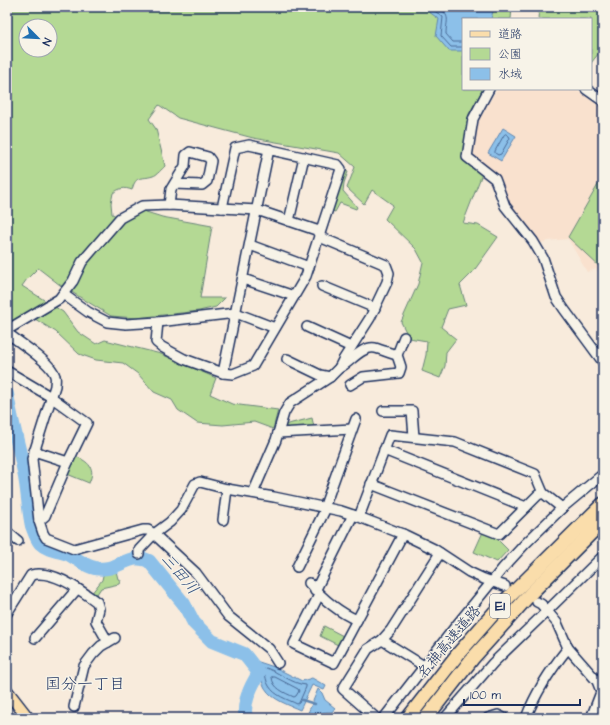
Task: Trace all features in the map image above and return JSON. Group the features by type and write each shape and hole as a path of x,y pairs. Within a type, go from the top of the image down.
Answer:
{"highway":[{"name":"名神高速道路","path":"408,718 458,654 502,604 603,504"},
{"name":"名神高速道路","path":"426,718 472,659 532,592 603,522"}],"main road":[{"path":"8,696 28,718"}],"street":[{"path":"488,90 473,119 467,157 495,179 505,206 533,241 543,258 556,297 603,362"},
{"path":"587,90 603,101"},
{"path":"158,322 156,342 184,359 223,373 233,374 253,366 306,276 341,169 338,165 270,149 249,145 235,148 222,208"},
{"path":"223,373 270,149"},
{"path":"169,205 174,184 185,166 186,155 190,152 208,157 211,161 206,181 202,185 174,184"},
{"path":"289,221 304,157"},
{"path":"7,330 52,304 63,294 73,281 82,262 120,218 142,206 169,205 257,210 316,230 322,238 386,265 389,273 375,308 339,368"},
{"path":"250,245 309,266"},
{"path":"243,279 294,296"},
{"path":"322,286 375,308"},
{"path":"63,294 88,312 107,322 126,324 158,322 236,313 275,328"},
{"path":"307,327 352,347"},
{"path":"7,333 46,362 56,377 55,386 34,451 32,466 39,521 46,538 74,549 143,530 148,530 196,573 228,616 269,649 278,663"},
{"path":"350,385 363,377 399,373 401,367 397,355 404,337"},
{"path":"253,493 278,433 284,413 290,403 330,377 359,353 369,348 374,348 397,355"},
{"path":"287,359 320,375 330,377"},
{"path":"7,371 51,397 87,423 68,462 45,516 39,521"},
{"path":"383,411 412,411 414,437"},
{"path":"297,567 325,508 356,419"},
{"path":"278,433 352,429"},
{"path":"403,534 334,663 294,644 317,593 371,484 390,435 455,442 536,474 544,493 562,508"},
{"path":"384,450 526,507"},
{"path":"34,451 68,462"},
{"path":"384,718 424,666 524,544 562,508 603,474"},
{"path":"139,554 139,550 154,534 170,522 181,510 195,484 200,482 227,489 325,508 356,516 403,534 428,546 469,572 505,586"},
{"path":"371,484 499,534 538,495 544,493"},
{"path":"223,520 227,489"},
{"path":"7,532 18,541"},
{"path":"376,718 343,689 368,649 382,640 391,630 440,553"},
{"path":"445,718 493,663 603,556"},
{"path":"7,614 31,576 37,574 59,578 97,602 98,609 96,621 112,640 93,654 84,666 74,707"},
{"path":"309,583 317,593 343,614 357,620"},
{"path":"35,638 77,589"},
{"path":"537,602 548,611 557,623 568,648 598,681 602,689 591,718"},
{"path":"382,640 424,666"},
{"path":"526,718 538,693 568,648"},
{"path":"488,718 498,715 504,718"}],"shaded area":[{"path":"496,90 576,90 603,108 603,275 596,269 587,272 568,239 548,241 538,244 512,213 496,177 471,157 478,122"}],"green space":[{"path":"7,7 512,7 511,18 462,18 462,90 482,90 469,114 463,160 482,174 463,223 478,225 498,237 473,272 460,285 466,305 448,309 441,327 456,339 446,352 445,366 440,378 422,371 426,355 427,341 409,338 401,322 418,284 423,262 416,249 385,219 393,205 372,190 364,204 347,188 355,167 339,153 253,138 178,118 159,105 149,119 156,129 165,166 155,175 137,180 132,190 122,188 113,193 111,203 112,214 126,220 143,211 162,217 212,226 200,298 225,298 216,307 199,311 136,318 111,316 60,285 38,268 22,286 63,312 78,332 96,344 105,340 161,354 216,378 210,394 232,404 278,410 273,429 254,422 223,425 197,423 178,410 172,400 154,392 138,374 123,363 96,360 79,354 56,332 24,314 7,325"},
{"path":"539,7 603,7 603,48 592,62 592,18 538,18"},
{"path":"342,169 348,172 343,191 357,207 356,209 340,203 335,212 329,210"},
{"path":"603,176 603,270 568,237"},
{"path":"312,418 314,427 287,428 284,425"},
{"path":"75,456 90,466 92,473 89,483 67,474"},
{"path":"483,532 496,538 508,550 497,562 474,552"},
{"path":"104,571 116,571 118,579 121,580 119,584 101,588 95,597 91,594 102,580"},
{"path":"324,626 345,637 340,646 320,636"}],"water":[{"path":"422,7 494,7 491,18 462,18 462,51 449,51 436,36 439,19"},
{"path":"503,128 516,136 501,161 488,153"},
{"path":"256,661 274,667 302,681 312,678 326,686 324,690 312,685 300,710 281,702 268,692 263,685 254,665"},
{"path":"318,689 322,693 325,700 335,708 332,712 314,714 308,713"}],"waterway":[{"name":"三田川","path":"7,394 22,462 32,526 40,543 50,549 68,554 87,566 95,568 110,568 135,559 149,561 184,604 194,623 212,641 244,654 259,673 250,689 246,701 246,718"},
{"name":"三田川","path":"244,654 258,665"},
{"path":"302,700 315,704"}],"district":[{"name":"国分一丁目","path":"85,684"}]}
